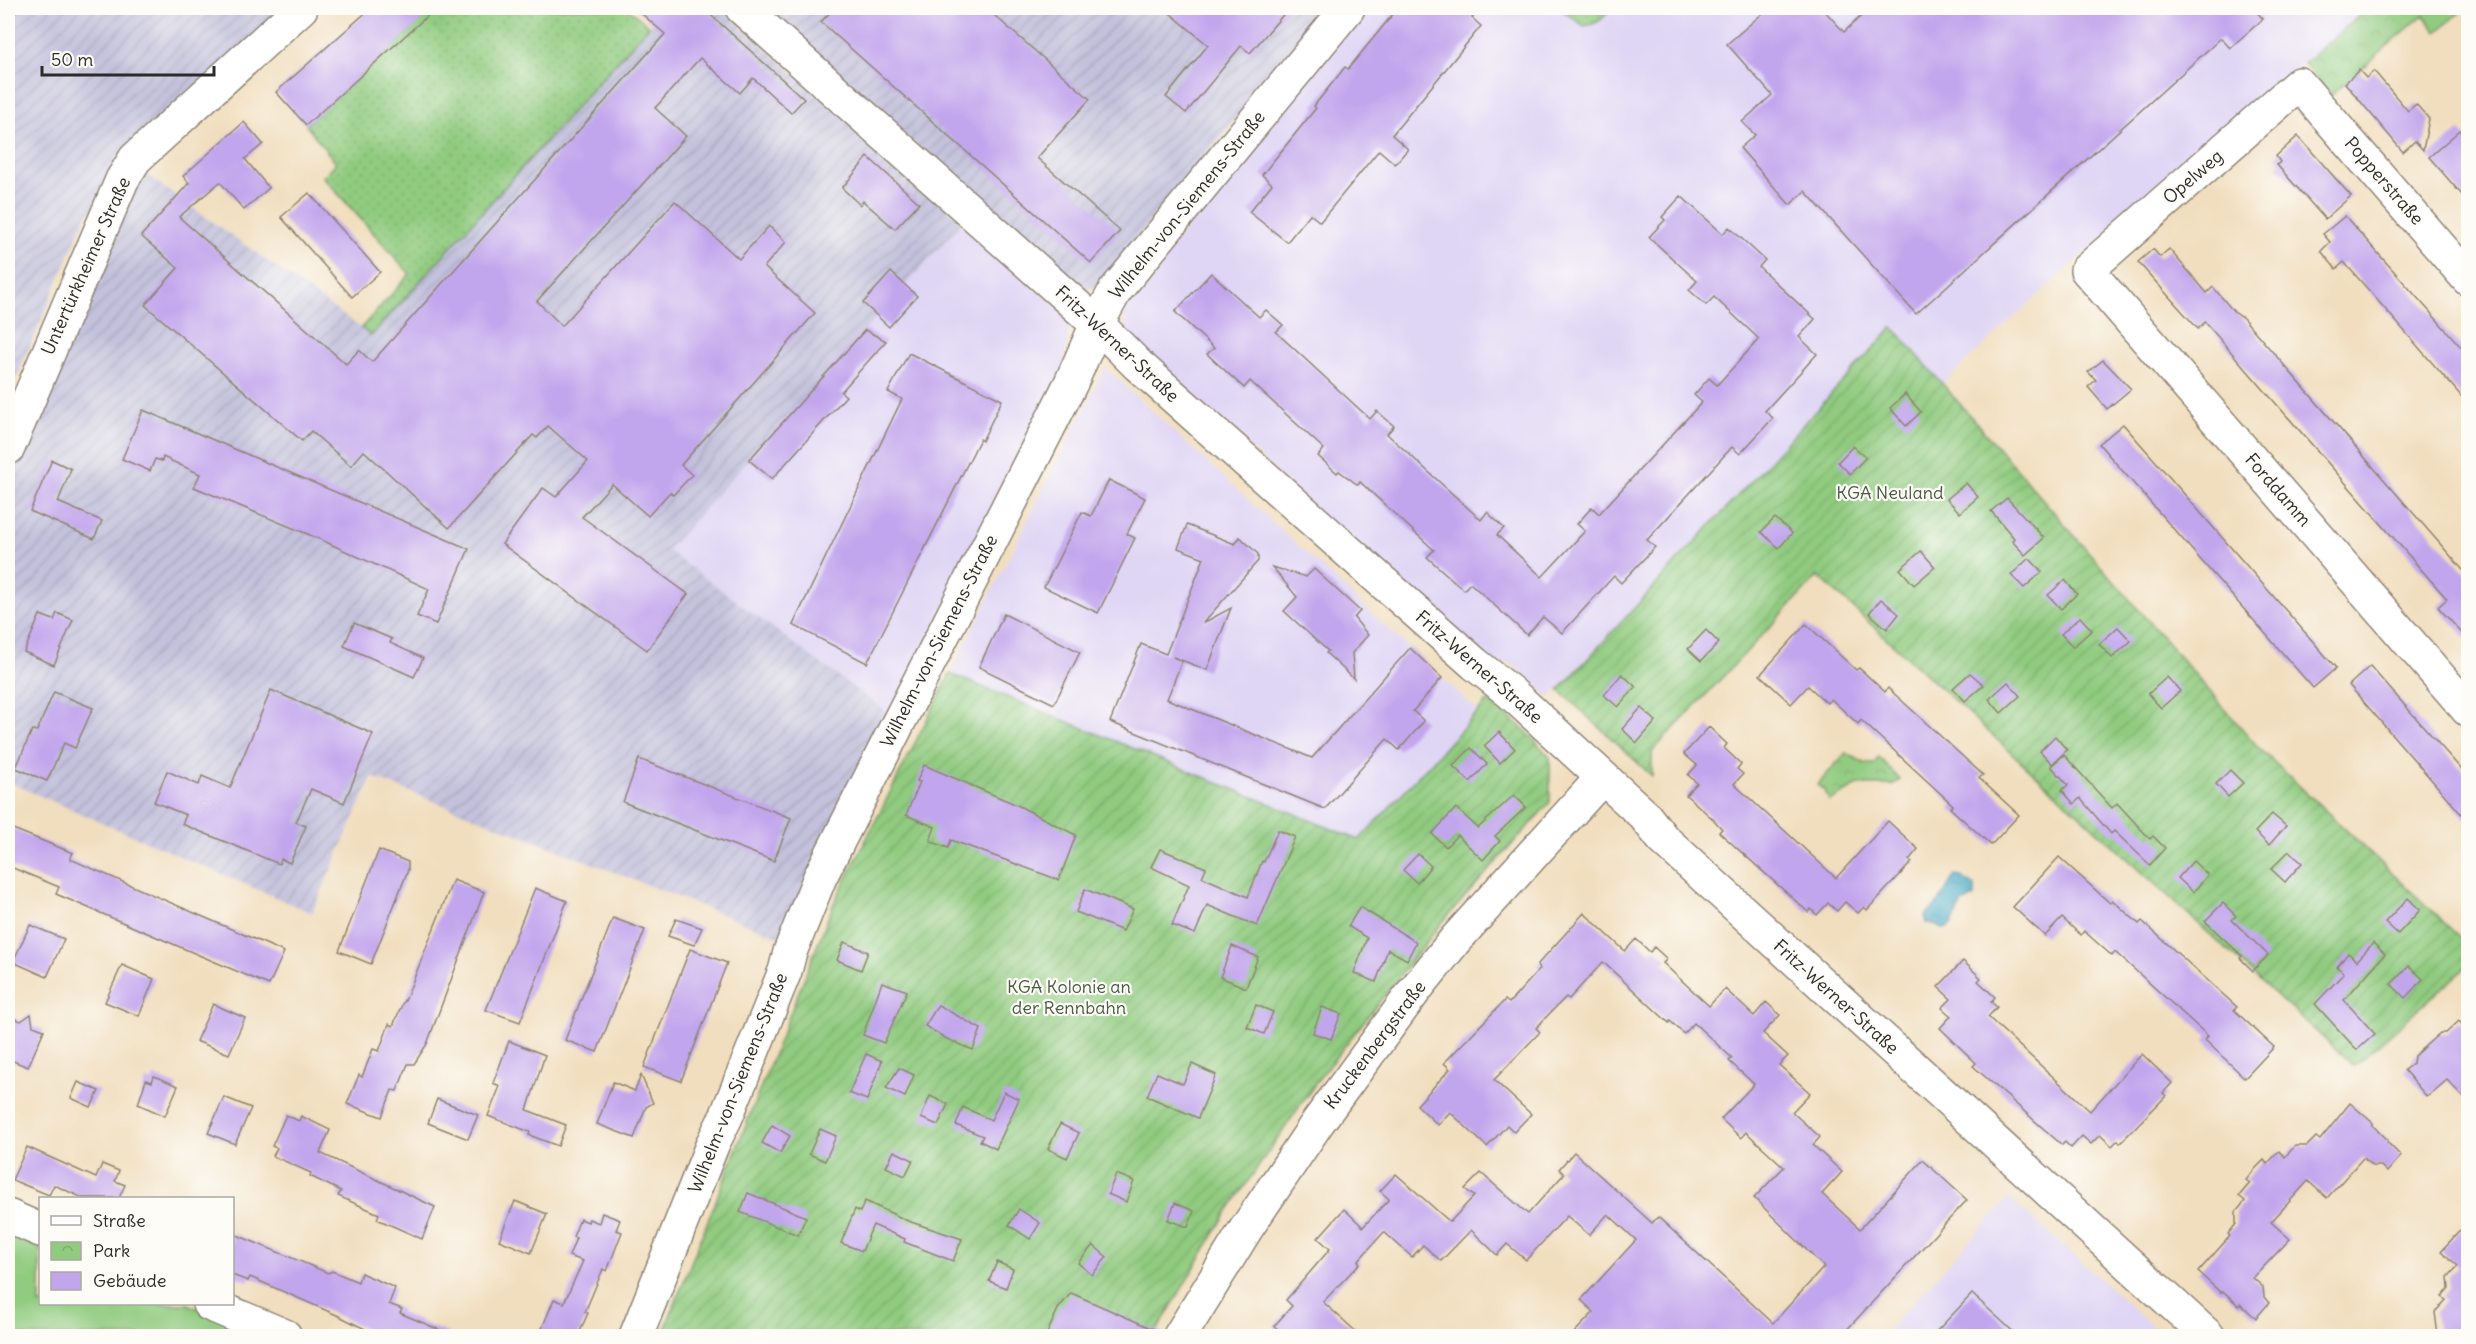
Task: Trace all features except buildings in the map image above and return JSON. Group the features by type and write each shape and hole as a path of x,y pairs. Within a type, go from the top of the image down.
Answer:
{"street":[{"name":"Untertürkheimer Straße","path":"8,448 122,180 135,159 301,8"},
{"name":"Fritz-Werner-Straße","path":"742,8 1097,324 1156,380 1475,664 1510,692 1644,815 1663,839 2208,1336"},
{"name":"Wilhelm-von-Siemens-Straße","path":"636,1336 712,1143 726,1116 785,971 790,952 820,877 1071,383 1097,324 1115,291 1348,8"},
{"name":"Opelweg","path":"2087,270 2299,84"},
{"name":"Popperstraße","path":"2299,84 2469,279"},
{"name":"Forddamm","path":"2087,270 2469,710"},
{"name":"Kruckenbergstraße","path":"1180,1336 1246,1229 1311,1132 1415,990 1456,939 1602,778"},
{"path":"8,1216 39,1230"},
{"path":"211,1305 285,1336"}],"shaded area":[{"path":"8,8 283,8 86,216 8,397"},
{"path":"666,8 721,8 962,222 667,550 892,716 785,939 372,777 312,913 8,782 8,478 126,199 143,172 371,335"},
{"path":"761,8 1327,8 1099,284 1085,291 1081,290"},
{"path":"1367,8 2367,8 2062,273 1942,384 1892,328 1550,698 1513,664 1478,660 1128,335 1123,306"},
{"path":"962,222 1071,320 1062,378 892,716 666,550"},
{"path":"1105,368 1479,712 1359,840 950,674"},
{"path":"2009,1198 2120,1297 2163,1336 1882,1336"}],"green space":[{"path":"435,8 627,8 649,26 371,336 361,328 410,274 323,177 336,163 306,125"},
{"path":"1559,8 1611,8 1600,20 1584,26"},
{"path":"2368,8 2465,8 2437,32 2423,15 2331,95 2304,63"},
{"name":"KGA Neuland","path":"1893,327 2258,747 2468,945 2468,970 2465,968 2354,1066 1818,576 1652,752 1652,776 1559,690"},
{"name":"KGA Kolonie an der Rennbahn","path":"950,674 1359,840 1488,701 1525,730 1550,757 1550,802 1440,925 1317,1081 1227,1212 1154,1336 662,1336 834,903"},
{"path":"1846,753 1866,764 1874,764 1879,757 1900,780 1892,785 1858,785 1829,801 1825,790 1817,785"},
{"path":"8,1224 39,1238 39,1305 190,1305 262,1336 8,1336"}],"water":[{"path":"1954,876 1962,877 1975,886 1975,896 1963,903 1951,925 1945,929 1927,923 1925,916 1939,902"}]}
